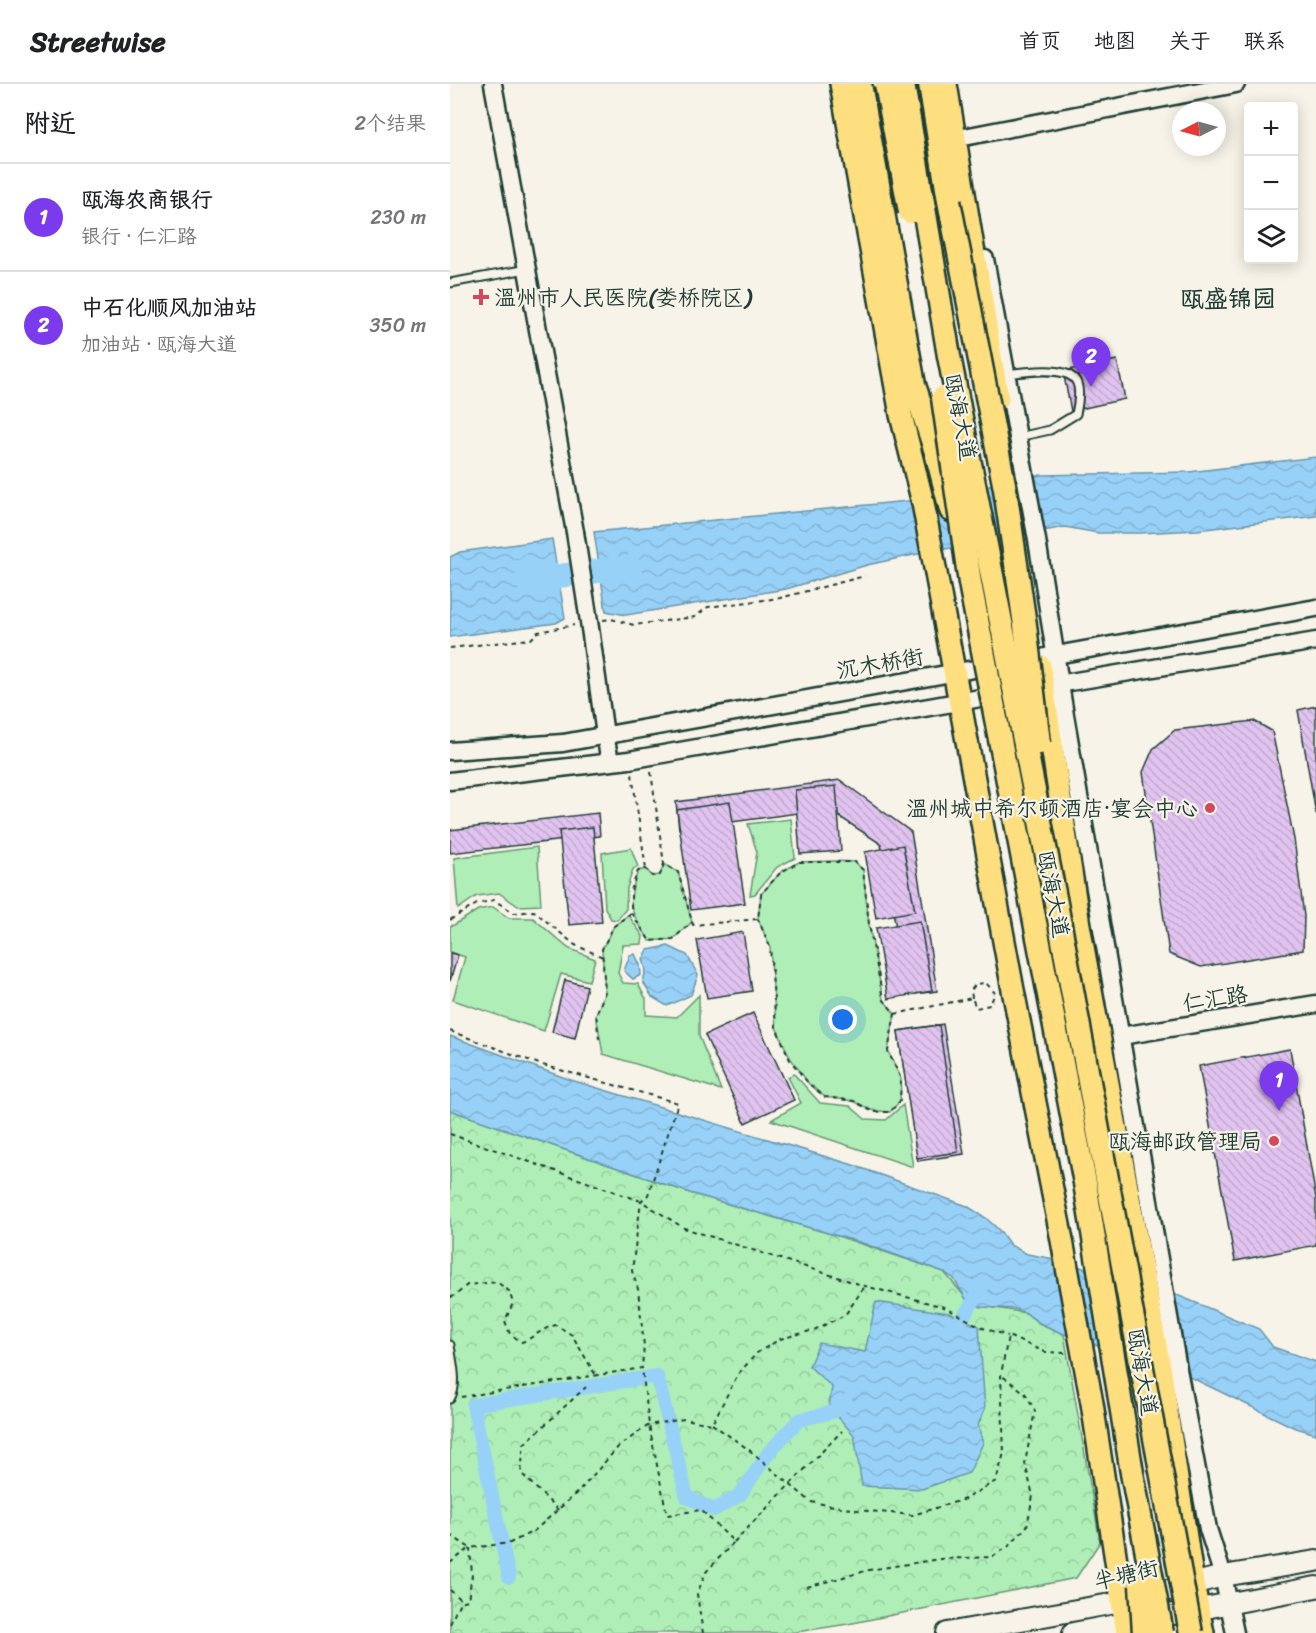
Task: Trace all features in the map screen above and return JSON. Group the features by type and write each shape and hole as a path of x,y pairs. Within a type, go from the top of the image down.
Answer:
{"highway":[{"path":"860,84 914,385 936,452 970,583"},
{"name":"瓯海大道","path":"886,84 938,368 970,583 1085,1184 1132,1473 1162,1633"},
{"name":"瓯海大道","path":"903,84 949,356 1056,903 1191,1633"},
{"path":"930,84 1005,489 1025,626 1056,903"},
{"path":"1132,1473 1132,1630"}],"main road":[{"path":"841,84 901,415 923,503 959,702 1004,991 1061,1235 1092,1403 1122,1602 1132,1630"},
{"name":"瓯海大道","path":"946,84 1013,492 1030,546 1052,685 1079,925 1145,1284 1169,1371 1192,1583 1203,1633"},
{"name":"半塘街","path":"948,1633 1122,1602 1223,1576 1316,1561"},
{"path":"1073,1633 1132,1630 1199,1610 1316,1587"}],"street":[{"path":"493,84 575,532 590,624 604,735 610,761"},
{"path":"955,84 1025,472 1030,546"},
{"path":"964,137 1236,84"},
{"name":"沉木桥街","path":"450,751 563,743 1316,608"},
{"path":"450,781 629,760 1316,641"},
{"path":"1052,685 1065,715 1165,1293 1169,1371 1208,1529 1223,1576 1235,1633"},
{"path":"1079,925 1110,975"},
{"name":"仁汇路","path":"1121,1036 1316,1004"}],"lane":[{"path":"450,283 527,269"},
{"path":"1007,374 1053,371 1069,375 1076,382 1079,399 1076,414 1050,430 1018,437"},
{"path":"450,1345 455,1377 451,1399"}],"path":[{"path":"450,648 531,639 538,632 611,619 634,624 695,617 708,607 780,598 865,576"},
{"path":"629,760 646,869 652,876 660,875 664,864 648,756"},
{"path":"800,862 855,862 863,870 869,924 883,999 895,1014 888,1051 901,1079 900,1101 890,1112 873,1113 854,1101 825,1096 808,1084 790,1060 776,1027 770,947 758,919 760,894 781,872 800,862"},
{"path":"664,864 678,872 693,925 758,919"},
{"path":"646,869 638,871 631,890 631,913 650,941 673,939 692,922"},
{"path":"450,920 477,904 494,900 514,913 534,910 575,945 603,957"},
{"path":"599,1039 596,1015 605,992 602,949 614,926 631,913"},
{"path":"986,983 1004,991 990,1005 976,1008 972,998 971,990 976,984 986,983"},
{"path":"895,1014 972,998"},
{"path":"450,1031 539,1064 678,1103 648,1195 641,1201 632,1271 638,1289 641,1312 644,1346 642,1368 649,1425 667,1515 701,1510 734,1542"},
{"path":"450,1134 524,1162 641,1201 684,1228 865,1286 944,1307 974,1323 1045,1352 1068,1353"},
{"path":"450,1298 467,1286 497,1282 509,1291 513,1303 505,1321 510,1334 522,1342 532,1338 543,1328 556,1325 572,1335 595,1374"},
{"path":"712,1424 738,1374 757,1353 780,1339 814,1330 845,1315 865,1286"},
{"path":"450,1563 470,1548 510,1543 534,1531 581,1489 619,1446 649,1425 684,1419 712,1424 758,1457 811,1502 857,1510 913,1515 965,1499 996,1481 1004,1453 1001,1375 1008,1336"},
{"path":"451,1399 642,1368"},
{"path":"807,1587 869,1570 940,1559 992,1557 1009,1546 1027,1526 1032,1496 1025,1463 1035,1410 1025,1393 1001,1375"},
{"path":"558,1510 521,1473 524,1444 586,1387"},
{"path":"703,1633 697,1594 706,1572 842,1431"},
{"path":"450,1535 470,1548"},
{"path":"450,1624 460,1602 468,1600 472,1575 470,1548"},
{"path":"450,1590 463,1601"}],"green space":[{"path":"791,819 795,858 777,867 755,894 750,895 757,852 748,824"},
{"path":"537,847 541,905 518,906 499,893 477,896 458,909 454,858"},
{"path":"631,848 638,867 633,869 627,888 626,909 617,920 611,919 605,908 602,853"},
{"path":"799,862 855,862 863,870 869,924 883,999 895,1014 888,1051 901,1079 900,1101 890,1112 870,1110 854,1101 825,1097 809,1084 789,1056 776,1027 770,947 758,919 761,894 781,872"},
{"path":"664,864 678,872 692,922 673,939 650,941 634,916 632,893 638,871 646,869 652,876 660,875"},
{"path":"493,907 509,918 533,918 568,948 595,959 589,981 561,974 544,1031 453,1000 465,957 450,952 450,926 478,910"},
{"path":"628,915 643,936 642,944 623,945 618,973 623,983 638,984 646,999 646,1015 677,1017 699,995 699,1036 721,1090 603,1054 596,1015 605,992 602,949 614,926"},
{"path":"794,1074 820,1103 850,1106 865,1119 886,1120 903,1105 913,1167 771,1120 801,1103 788,1077"},
{"path":"450,1110 690,1193 838,1236 944,1272 971,1304 1026,1313 1039,1323 1064,1334 1100,1542 1076,1578 848,1624 790,1633 450,1633"}],"water":[{"path":"1316,457 1316,516 1197,530 1140,533 1098,533 1065,527 867,565 786,589 626,615 606,611 594,532 908,501 1041,475 1189,472"},
{"path":"552,539 565,618 556,623 450,637 450,557 460,552"},
{"path":"668,946 687,955 698,975 691,995 667,1006 652,997 643,982 646,970 643,959 648,950"},
{"path":"635,954 641,975 633,979 624,971 630,955"},
{"path":"450,1036 571,1080 850,1164 967,1206 986,1218 1001,1232 1010,1245 1027,1254 1049,1258 1177,1295 1259,1329 1273,1347 1316,1362 1316,1434 1293,1427 1192,1378 1064,1334 1039,1323 1026,1313 1014,1309 971,1304 954,1279 944,1272 859,1242 690,1193 450,1110"},
{"path":"876,1302 949,1313 979,1326 985,1409 978,1425 983,1443 969,1473 922,1489 862,1486 854,1435 829,1407 832,1387 809,1366 819,1343 865,1352"}],"building":[{"path":"1117,360 1125,399 1071,411 1063,371"},
{"path":"1316,706 1316,814 1298,710"},
{"path":"1254,721 1272,731 1294,839 1304,916 1303,950 1201,967 1169,954 1143,772 1153,749 1175,730"},
{"path":"840,780 911,832 937,991 908,995 881,844 828,809 679,829 676,802"},
{"path":"836,786 841,851 800,854 795,790"},
{"path":"730,802 745,903 691,910 677,810"},
{"path":"598,813 600,836 450,853 450,830"},
{"path":"593,827 602,922 569,925 559,831"},
{"path":"903,845 915,911 876,918 865,852"},
{"path":"920,921 932,991 888,999 876,928"},
{"path":"743,932 752,991 707,998 697,940"},
{"path":"450,953 458,955 450,981"},
{"path":"565,980 587,986 575,1038 552,1032"},
{"path":"753,1013 794,1100 745,1123 705,1035"},
{"path":"943,1024 964,1154 918,1161 898,1031"},
{"path":"939,1025 958,1152 917,1158 898,1031"},
{"path":"1290,1049 1316,1198 1316,1245 1235,1261 1199,1066"}],"waterway":[{"path":"526,580 631,567"},
{"path":"947,1330 962,1319 981,1290"},
{"path":"509,1577 473,1405 657,1376 687,1497 714,1510 740,1495 769,1452 799,1420 833,1412 846,1402"}],"place":[{"name":"温州市人民医院(娄桥院区)","path":"481,297"},
{"name":"中石化顺风加油站","path":"1091,387"},
{"name":"温州城中希尔顿酒店·宴会中心","path":"1210,808"},
{"name":"瓯海农商银行","path":"1279,1111"},
{"name":"瓯海邮政管理局","path":"1274,1141"}],"district":[{"name":"瓯盛锦园","path":"1228,299"}]}
